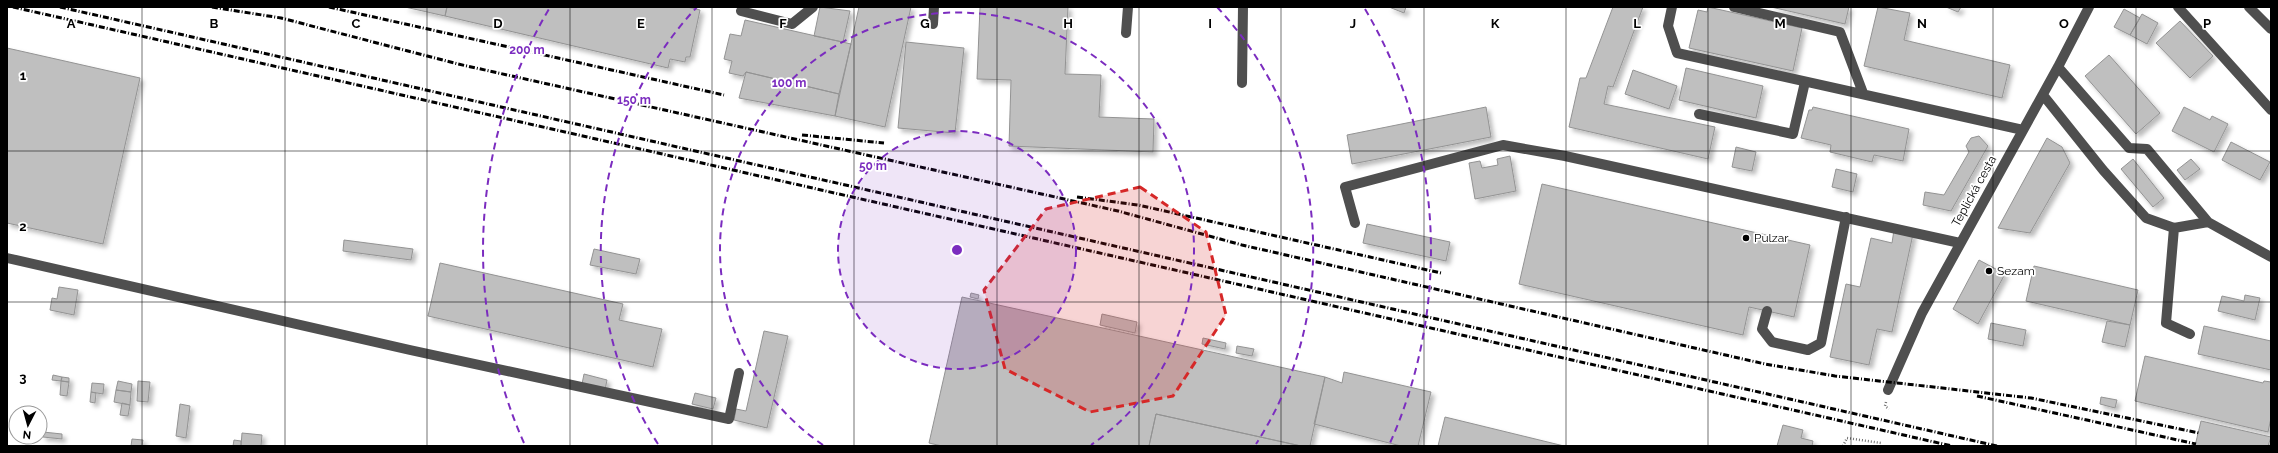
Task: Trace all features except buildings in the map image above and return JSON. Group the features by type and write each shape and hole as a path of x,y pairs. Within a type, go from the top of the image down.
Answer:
{"street":[{"path":"741,11 792,24 813,7"},
{"path":"933,24 934,7"},
{"path":"1126,32 1128,7"},
{"path":"1242,83 1243,7"},
{"path":"1672,7 1668,26 1677,52 2023,130"},
{"path":"1734,7 1840,32 1863,94"},
{"name":"Teplická cesta","path":"1888,390 1922,313 2043,95 2089,7"},
{"path":"2178,7 2271,110"},
{"path":"2249,7 2271,29"},
{"path":"2058,67 2129,148 2147,149 2208,222 2271,257"},
{"path":"1699,114 1794,134 1805,82"},
{"path":"2043,95 2103,170 2146,218 2174,228 2208,222"},
{"path":"1355,223 1345,187 1503,145 1565,156 1960,243"},
{"path":"1767,311 1762,329 1772,342 1808,350 1821,343 1846,217"},
{"path":"2174,228 2166,323 2190,334"},
{"path":"7,258 410,350 729,419 739,373"}],"path":[{"path":"1843,446 1847,438 1881,443"}],"highlighted area":[{"path":"1140,187 1206,232 1226,315 1173,396 1090,412 1005,369 984,290 1046,209"}],"railway":[{"path":"13,7 1952,446"},
{"path":"60,7 1997,446"},
{"path":"212,7 281,18 458,64 1118,211 1242,245 1765,364 1835,376 2031,398 2199,433"},
{"path":"329,7 724,95"},
{"path":"802,135 884,143"},
{"path":"1077,197 1138,205 1441,273"},
{"path":"1977,396 2196,444"}],"place":[{"name":"Pulzar","path":"1746,238"},
{"name":"Sezam","path":"1989,271"}]}
